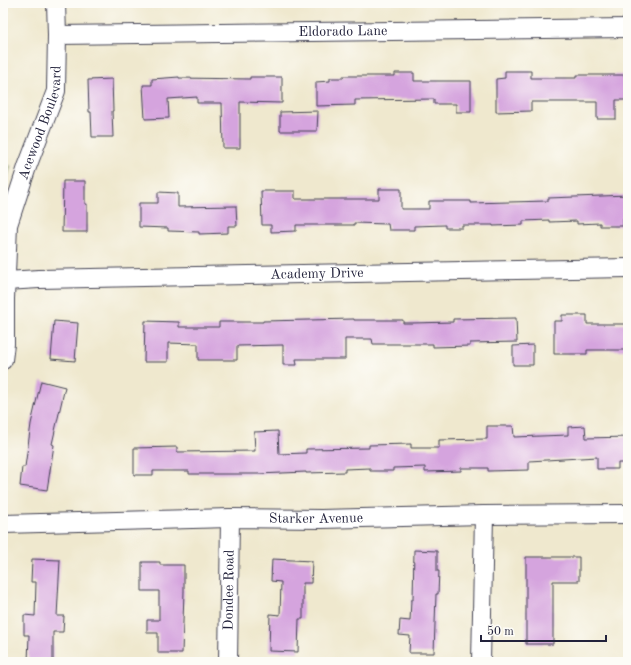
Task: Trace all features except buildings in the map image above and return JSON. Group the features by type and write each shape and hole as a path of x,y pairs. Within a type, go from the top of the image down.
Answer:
{"street":[{"name":"Acewood Boulevard","path":"3,360 5,344 8,225 56,91 56,3"},
{"name":"Eldorado Lane","path":"57,35 628,28"},
{"name":"Academy Drive","path":"6,281 47,278 628,268"},
{"name":"Starker Avenue","path":"3,524 230,518 628,514"},
{"path":"481,662 484,515"},
{"name":"Dondee Road","path":"228,662 230,518"}],"green space":[{"path":"3,166 11,166 3,192"}]}
